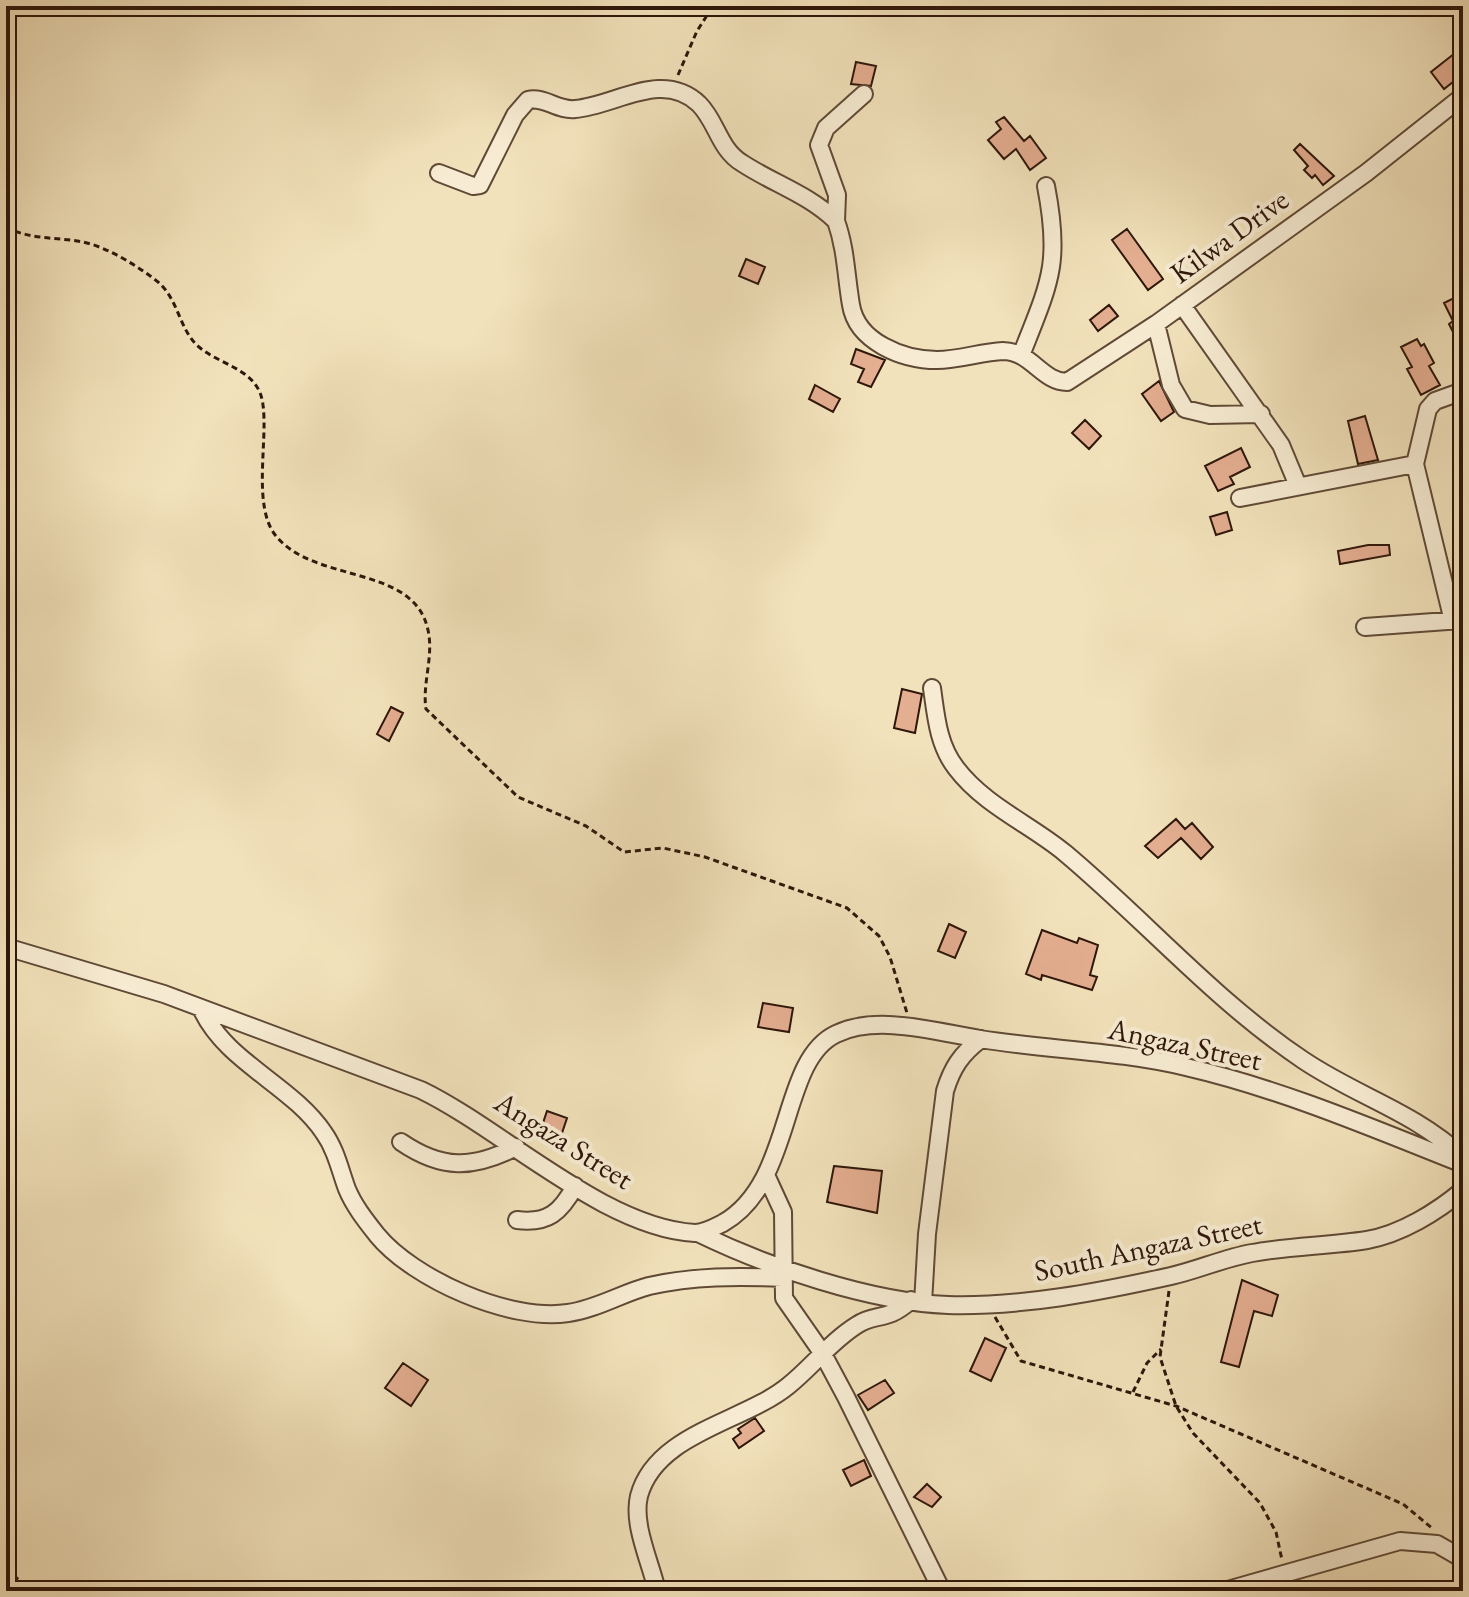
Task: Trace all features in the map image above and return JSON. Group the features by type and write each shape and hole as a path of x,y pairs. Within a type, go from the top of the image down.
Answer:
{"street":[{"path":"439,173 473,186 480,185 515,115 528,100 539,99 574,110 635,93 672,90 686,94 700,105 727,150 742,163 789,186 836,221"},
{"path":"864,94 826,128 819,145 837,195 836,221 848,275 851,308 861,329 881,345 907,356 937,360 1004,351 1022,353 1048,288 1055,254 1055,231 1046,186"},
{"name":"Kilwa Drive","path":"1022,353 1058,382 1067,382 1156,324 1366,173 1463,96"},
{"path":"1182,305 1281,445 1298,486"},
{"path":"1156,324 1171,385 1185,409 1210,415 1261,414"},
{"path":"1365,627 1458,620 1415,464 1428,409 1435,401 1463,391"},
{"path":"1240,498 1415,464"},
{"path":"932,688 945,752 957,770 994,805 1031,827 1065,854 1151,935 1268,1034 1315,1067 1415,1119 1463,1157"},
{"name":"Angaza Street","path":"6,947 201,1008 421,1090 455,1106 575,1186 640,1218 698,1233 734,1216 759,1191 804,1072 825,1041 849,1029 911,1028 1185,1067 1252,1084 1463,1164"},
{"path":"201,1008 234,1050 311,1115 325,1134 349,1193 363,1217 414,1270 501,1305 539,1313 567,1314 677,1281 782,1273"},
{"path":"657,1591 641,1531 638,1498 646,1480 670,1452 763,1404 857,1325 889,1317 917,1302 945,1091 951,1071 964,1052 981,1039"},
{"path":"401,1142 435,1160 475,1164 516,1147"},
{"path":"766,1175 783,1212 784,1298 823,1354 942,1591"},
{"path":"517,1220 537,1222 551,1218 575,1186"},
{"name":"South Angaza Street","path":"698,1233 782,1273 917,1302 1031,1301 1172,1276 1251,1253 1368,1240 1427,1216 1463,1190"},
{"path":"1224,1591 1400,1541 1417,1540 1457,1555"},
{"path":"1279,1591 1284,1573"}],"path":[{"path":"672,90 697,31 713,6"},
{"path":"6,227 36,237 98,246 147,274 174,300 196,345 254,380 264,408 264,501 273,533 301,558 402,592 416,602 429,633 426,709 508,790 586,826 624,852 663,848 705,857 847,908 879,936 890,957 911,1028"},
{"path":"1172,1276 1161,1349 1166,1380 1176,1406 1193,1433 1271,1520 1284,1573"},
{"path":"992,1303 997,1324 1021,1361 1176,1406 1403,1504 1423,1517 1457,1555"},
{"path":"1133,1392 1147,1363 1161,1349"},
{"path":"6,1569 32,1591"}],"building":[{"path":"1455,53 1463,62 1463,74 1444,89 1431,72"},
{"path":"856,62 876,66 871,86 851,84"},
{"path":"1004,117 1024,141 1030,136 1046,158 1030,170 1016,149 1004,159 988,140 1001,129 996,122"},
{"path":"1300,144 1334,176 1323,185 1315,175 1312,178 1304,170 1308,166 1294,150"},
{"path":"1127,229 1163,279 1148,290 1112,240"},
{"path":"746,259 765,267 758,284 739,276"},
{"path":"1458,296 1463,306 1463,341 1459,333 1455,336 1449,324 1453,321 1444,303"},
{"path":"1109,305 1118,316 1098,331 1090,320"},
{"path":"1417,339 1421,346 1424,344 1434,363 1429,366 1440,385 1421,395 1407,369 1412,367 1401,347"},
{"path":"856,349 885,360 871,387 858,382 864,369 851,364"},
{"path":"1159,381 1174,412 1161,421 1142,394"},
{"path":"815,385 840,399 833,412 809,399"},
{"path":"1365,416 1378,460 1358,464 1348,421"},
{"path":"1085,420 1101,436 1089,449 1072,433"},
{"path":"1241,448 1250,467 1230,477 1234,484 1218,491 1205,466"},
{"path":"1227,512 1232,530 1216,535 1210,517"},
{"path":"1368,545 1389,545 1390,555 1340,564 1338,551"},
{"path":"902,689 922,694 915,733 894,728"},
{"path":"391,707 403,713 389,741 377,734"},
{"path":"1176,819 1185,829 1192,823 1213,847 1201,859 1181,838 1158,858 1145,846"},
{"path":"949,924 966,932 955,958 938,951"},
{"path":"1042,930 1077,943 1079,938 1098,945 1090,975 1097,977 1092,990 1042,975 1041,980 1026,974"},
{"path":"763,1003 793,1008 789,1032 758,1027"},
{"path":"547,1111 567,1118 561,1136 541,1129"},
{"path":"834,1166 882,1171 877,1213 827,1202"},
{"path":"1242,1280 1278,1295 1272,1316 1254,1311 1239,1367 1221,1362"},
{"path":"985,1338 1006,1348 991,1381 970,1371"},
{"path":"403,1363 428,1380 411,1406 385,1388"},
{"path":"885,1380 894,1393 868,1410 858,1395"},
{"path":"755,1418 764,1431 739,1448 733,1439 741,1433 738,1429"},
{"path":"864,1460 871,1476 851,1486 843,1470"},
{"path":"927,1484 941,1497 932,1507 914,1497"}]}
